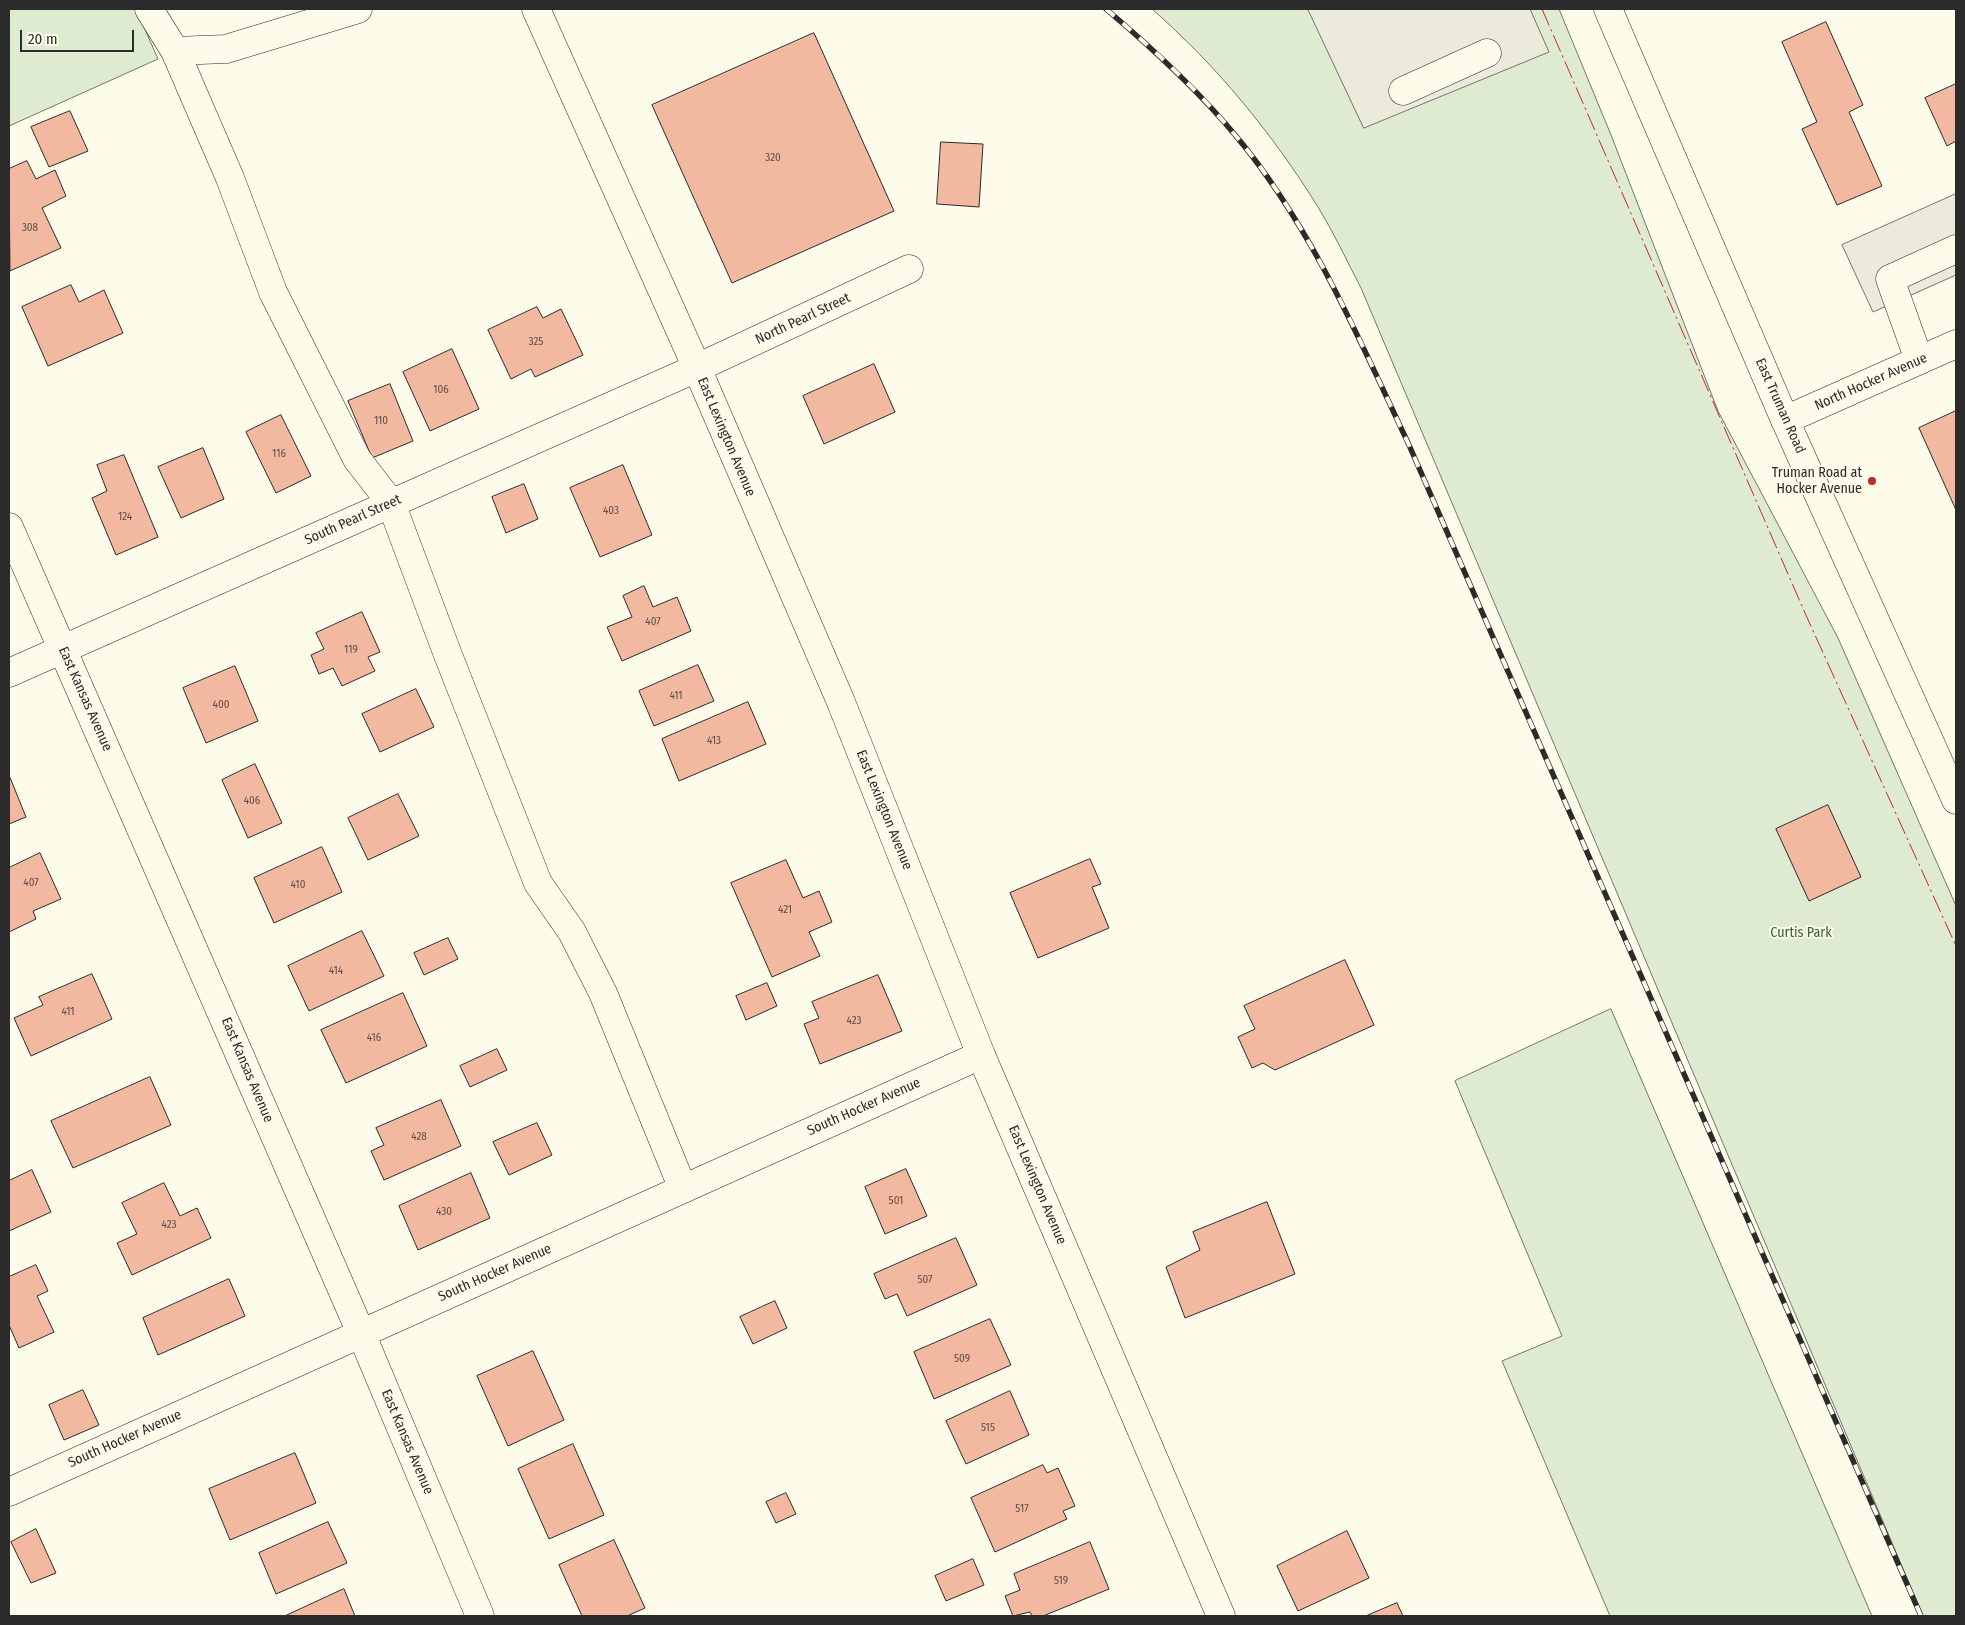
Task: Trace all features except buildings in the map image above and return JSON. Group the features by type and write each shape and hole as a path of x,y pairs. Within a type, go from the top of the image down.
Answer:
{"street":[{"path":"149,9 175,51 230,178 273,292 357,459 391,503 458,681 538,883 572,932 603,993 683,1189"},
{"path":"175,51 226,49 358,9"},
{"name":"East Lexington Avenue","path":"536,9 697,368 841,702 981,1055 1222,1616"},
{"name":"East Truman Road","path":"1608,9 1785,420 1956,800"},
{"path":"1403,91 1486,53"},
{"path":"1919,360 1890,279 1956,248"},
{"name":"North Pearl Street","path":"697,368 909,269"},
{"name":"North Hocker Avenue","path":"1785,420 1956,344"},
{"name":"South Pearl Street","path":"9,673 697,368"},
{"name":"East Kansas Avenue","path":"9,527 361,1334 480,1616"},
{"name":"South Hocker Avenue","path":"9,1492 981,1055"}],"green space":[{"path":"9,9 136,9 158,59 9,126"},
{"name":"Curtis Park","path":"1152,9 1559,9 1611,135 1718,411 1838,638 1956,906 1956,1616 1923,1616 1361,288 1318,207 1282,153 1221,77"},
{"path":"1611,1009 1872,1616 1610,1616 1502,1361 1562,1336 1455,1081"}],"shaded area":[{"path":"1308,9 1530,9 1549,52 1364,128"},
{"path":"1956,194 1956,275 1873,312 1842,245"}],"railway":[{"path":"1106,9 1174,70 1236,136 1288,208 1332,285 1409,445 1921,1616"}],"power":[{"path":"1542,9 1805,613 1956,946"}],"place":[{"name":"Truman Road at Hocker Avenue","path":"1872,481"}]}
